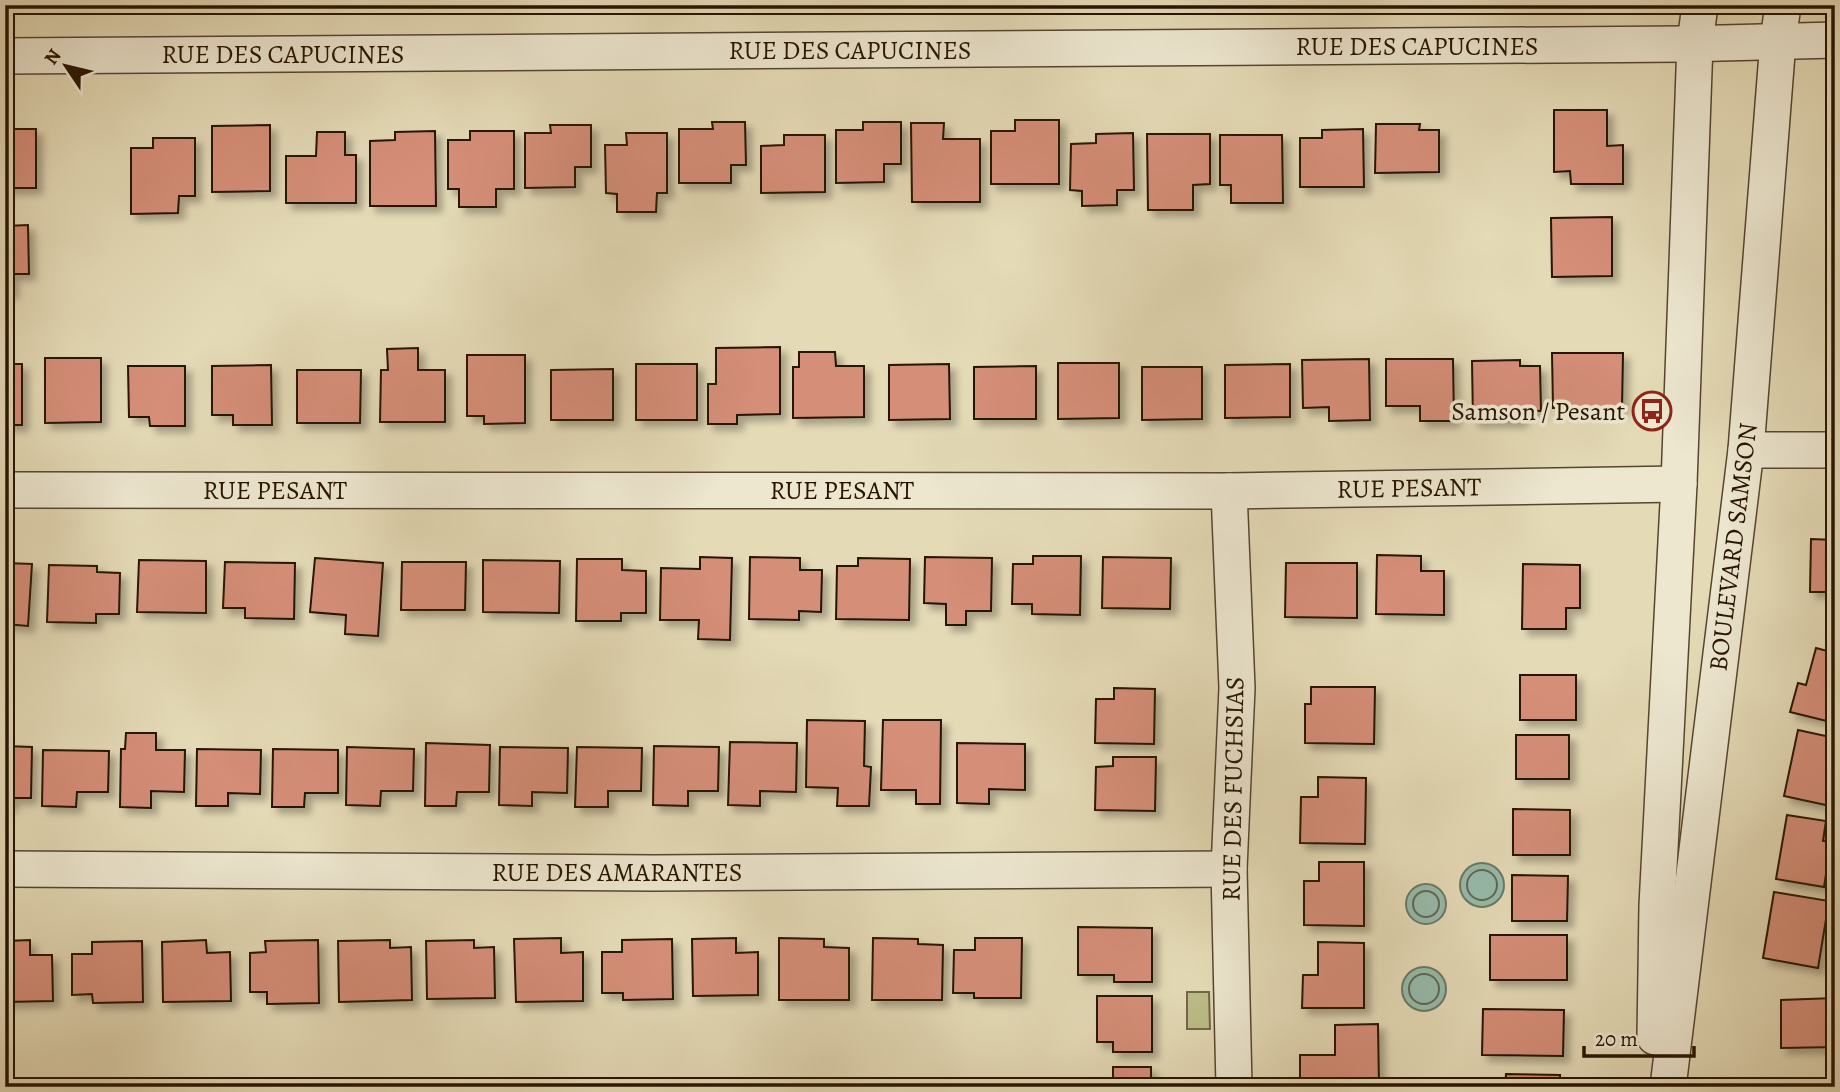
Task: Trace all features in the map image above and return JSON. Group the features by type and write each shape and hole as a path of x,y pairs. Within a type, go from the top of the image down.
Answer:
{"street":[{"name":"BOULEVARD SAMSON","path":"1654,1087 1657,906 1679,484 1695,43 1700,5"},
{"name":"BOULEVARD SAMSON","path":"1668,1087 1746,450 1783,5"},
{"name":"RUE DES CAPUCINES","path":"5,56 1835,40"},
{"path":"1746,450 1835,450"},
{"name":"RUE PESANT","path":"5,490 1229,491 1679,484"},
{"name":"RUE DES FUCHSIAS","path":"1229,491 1237,688 1229,869 1234,1087"},
{"name":"RUE DES AMARANTES","path":"5,869 667,873 1229,869"}],"green space":[{"path":"1187,992 1209,992 1210,1029 1187,1029"}],"water":[{"path":"1482,863 1497,870 1504,885 1497,900 1482,907 1467,900 1460,885 1467,870"},
{"path":"1426,884 1440,890 1446,904 1440,918 1426,924 1412,918 1406,904 1412,890"},
{"path":"1424,967 1439,974 1446,989 1439,1004 1424,1011 1409,1004 1402,989 1409,974"}],"building":[{"path":"1554,110 1607,110 1607,146 1623,145 1623,184 1571,184 1570,171 1554,172"},
{"path":"1015,120 1059,120 1059,184 991,184 991,131 1015,131"},
{"path":"712,122 745,122 746,165 731,165 731,183 679,183 679,129 713,129"},
{"path":"863,122 901,122 901,164 884,164 884,182 836,183 836,130 863,130"},
{"path":"911,123 944,123 943,139 980,139 980,202 912,202"},
{"path":"1376,124 1420,124 1419,130 1439,130 1439,172 1375,173"},
{"path":"270,125 270,191 212,192 212,126"},
{"path":"550,125 591,125 591,167 575,167 575,187 525,188 525,133 551,133"},
{"path":"5,129 36,129 36,188 5,188"},
{"path":"1363,129 1364,187 1300,187 1300,138 1322,138 1322,130"},
{"path":"435,131 436,206 370,206 370,141 395,140 395,132"},
{"path":"470,131 514,131 514,189 496,189 496,207 459,207 459,189 448,189 448,140 470,140"},
{"path":"317,132 345,132 345,155 356,155 356,203 286,203 286,156 316,156"},
{"path":"626,133 667,133 667,193 657,193 656,212 617,212 617,194 606,193 605,145 627,145"},
{"path":"1133,133 1134,190 1117,190 1117,205 1082,206 1082,191 1070,190 1071,144 1096,143 1096,134"},
{"path":"1147,134 1210,134 1210,184 1193,185 1193,210 1148,210"},
{"path":"784,135 825,135 825,192 761,193 761,146 784,145"},
{"path":"1220,135 1282,135 1283,203 1231,203 1231,185 1220,185"},
{"path":"153,138 195,138 195,196 179,196 178,213 131,214 131,148 153,148"},
{"path":"1612,217 1612,276 1552,277 1551,218"},
{"path":"28,225 29,274 12,274 12,292 5,292 5,226"},
{"path":"780,347 780,414 737,415 737,424 708,424 708,384 716,384 716,348"},
{"path":"418,348 418,370 445,370 445,422 380,422 381,370 388,370 387,349"},
{"path":"799,352 835,352 836,366 864,366 864,417 793,418 793,367 799,367"},
{"path":"1552,353 1623,353 1622,408 1553,408"},
{"path":"467,355 525,355 525,423 484,424 484,416 467,416"},
{"path":"45,358 101,358 101,422 45,423"},
{"path":"1369,359 1370,420 1329,421 1329,407 1303,408 1302,360"},
{"path":"1386,359 1453,359 1454,421 1420,421 1420,406 1386,406"},
{"path":"1520,360 1520,366 1540,366 1541,411 1521,410 1521,421 1473,421 1472,361"},
{"path":"1058,363 1119,363 1119,418 1058,419"},
{"path":"5,364 22,364 22,425 5,425"},
{"path":"636,364 697,364 697,420 636,420"},
{"path":"949,364 950,419 889,420 889,365"},
{"path":"1290,364 1290,417 1225,418 1225,365"},
{"path":"271,365 272,425 233,425 233,415 212,415 212,366"},
{"path":"128,366 185,366 185,426 150,426 149,417 129,417"},
{"path":"1036,366 1036,419 974,419 974,367"},
{"path":"1142,367 1202,367 1202,419 1142,420"},
{"path":"613,369 613,420 551,420 551,370"},
{"path":"297,370 361,370 360,423 297,423"},
{"path":"1811,539 1835,540 1835,592 1810,592"},
{"path":"1377,555 1421,556 1421,571 1444,571 1444,615 1376,614"},
{"path":"1033,556 1081,556 1080,615 1032,614 1032,604 1012,604 1013,564 1033,564"},
{"path":"700,557 732,558 730,640 698,639 699,620 660,620 661,568 700,569"},
{"path":"750,557 800,558 800,570 822,570 821,612 799,611 799,620 749,619"},
{"path":"925,557 992,558 991,611 966,611 966,625 946,625 946,604 924,603"},
{"path":"1103,557 1171,558 1170,609 1102,608"},
{"path":"315,558 383,563 378,636 345,634 346,615 310,612"},
{"path":"858,558 910,559 909,620 836,619 837,566 858,566"},
{"path":"577,559 622,559 622,570 646,571 646,613 621,613 621,621 576,621"},
{"path":"139,560 206,561 206,613 137,612"},
{"path":"483,560 560,561 559,613 483,612"},
{"path":"225,562 295,563 294,619 245,618 245,608 223,608"},
{"path":"402,562 466,562 465,610 401,610"},
{"path":"5,563 32,564 28,626 5,624"},
{"path":"1286,563 1357,563 1357,618 1285,617"},
{"path":"1523,564 1580,565 1580,608 1566,608 1566,629 1522,629"},
{"path":"49,565 97,566 97,572 120,573 119,614 96,614 96,623 47,622"},
{"path":"1816,648 1835,653 1835,723 1790,712 1798,683 1806,685"},
{"path":"1520,675 1576,675 1576,720 1520,720"},
{"path":"1311,687 1375,687 1374,744 1305,743 1305,704 1311,704"},
{"path":"1114,688 1155,689 1154,744 1095,743 1096,699 1114,699"},
{"path":"807,720 865,721 864,766 871,767 869,806 837,806 838,788 806,787"},
{"path":"883,720 941,720 940,804 916,804 916,790 881,790"},
{"path":"1798,730 1835,738 1835,807 1784,796"},
{"path":"126,733 156,733 156,750 185,750 184,792 151,791 151,808 120,807 121,749 125,749"},
{"path":"1516,735 1569,735 1569,779 1516,779"},
{"path":"730,742 797,743 796,792 760,791 760,806 728,805"},
{"path":"426,743 490,745 489,792 457,792 456,806 425,806"},
{"path":"957,743 1025,744 1025,790 989,789 989,804 957,803"},
{"path":"5,746 32,747 31,798 11,798 11,806 5,806"},
{"path":"654,746 719,747 718,791 688,791 688,806 653,805"},
{"path":"347,747 414,749 413,791 381,791 380,806 346,805"},
{"path":"500,747 568,748 567,793 532,792 532,806 499,805"},
{"path":"577,747 642,748 641,791 608,791 608,807 575,807"},
{"path":"197,749 261,750 260,794 228,793 228,806 196,806"},
{"path":"273,749 338,750 338,793 305,793 304,807 272,807"},
{"path":"43,750 109,751 108,792 77,792 76,807 42,806"},
{"path":"1113,757 1156,757 1155,811 1095,810 1096,767 1113,766"},
{"path":"1318,777 1366,778 1365,844 1300,843 1301,797 1318,797"},
{"path":"1513,809 1570,810 1570,855 1513,855"},
{"path":"1787,815 1826,821 1823,841 1831,842 1824,887 1776,879"},
{"path":"1319,862 1364,862 1364,926 1304,925 1304,881 1319,881"},
{"path":"1512,875 1568,876 1567,921 1512,921"},
{"path":"1774,892 1829,901 1818,968 1763,958"},
{"path":"1078,927 1152,928 1152,982 1114,982 1114,975 1078,975"},
{"path":"1490,935 1567,935 1567,980 1490,980"},
{"path":"561,938 561,953 583,952 583,1001 516,1002 514,939"},
{"path":"736,938 736,953 758,952 758,995 693,996 692,939"},
{"path":"779,938 824,939 824,947 849,948 849,1000 779,1000"},
{"path":"873,938 918,939 918,944 943,945 942,1000 872,1000"},
{"path":"975,938 1022,938 1021,998 974,998 974,993 953,993 954,950 975,950"},
{"path":"672,939 673,999 623,1000 623,993 602,993 602,952 622,952 622,940"},
{"path":"30,940 30,955 52,955 53,1001 5,1002 5,941"},
{"path":"206,940 207,953 230,952 231,1001 163,1002 162,942"},
{"path":"318,940 319,1003 267,1004 267,992 250,992 250,953 266,952 265,941"},
{"path":"390,940 390,948 411,947 412,1000 339,1002 338,941"},
{"path":"474,940 474,948 494,947 495,998 427,999 426,941"},
{"path":"142,941 143,1002 93,1003 92,994 72,995 72,954 92,954 92,942"},
{"path":"1318,942 1364,943 1364,1008 1302,1008 1303,975 1318,975"},
{"path":"1097,996 1152,996 1152,1052 1113,1052 1113,1042 1097,1042"},
{"path":"1835,998 1835,1047 1781,1048 1781,1000"},
{"path":"1483,1009 1564,1010 1563,1056 1482,1055"},
{"path":"1378,1024 1379,1087 1300,1087 1300,1055 1335,1055 1335,1025"},
{"path":"1113,1067 1151,1067 1151,1085 1155,1087 1097,1087 1113,1085"},
{"path":"1506,1074 1560,1075 1560,1087 1505,1087"}],"place":[{"name":"Samson / Pesant","path":"1652,411"}]}
